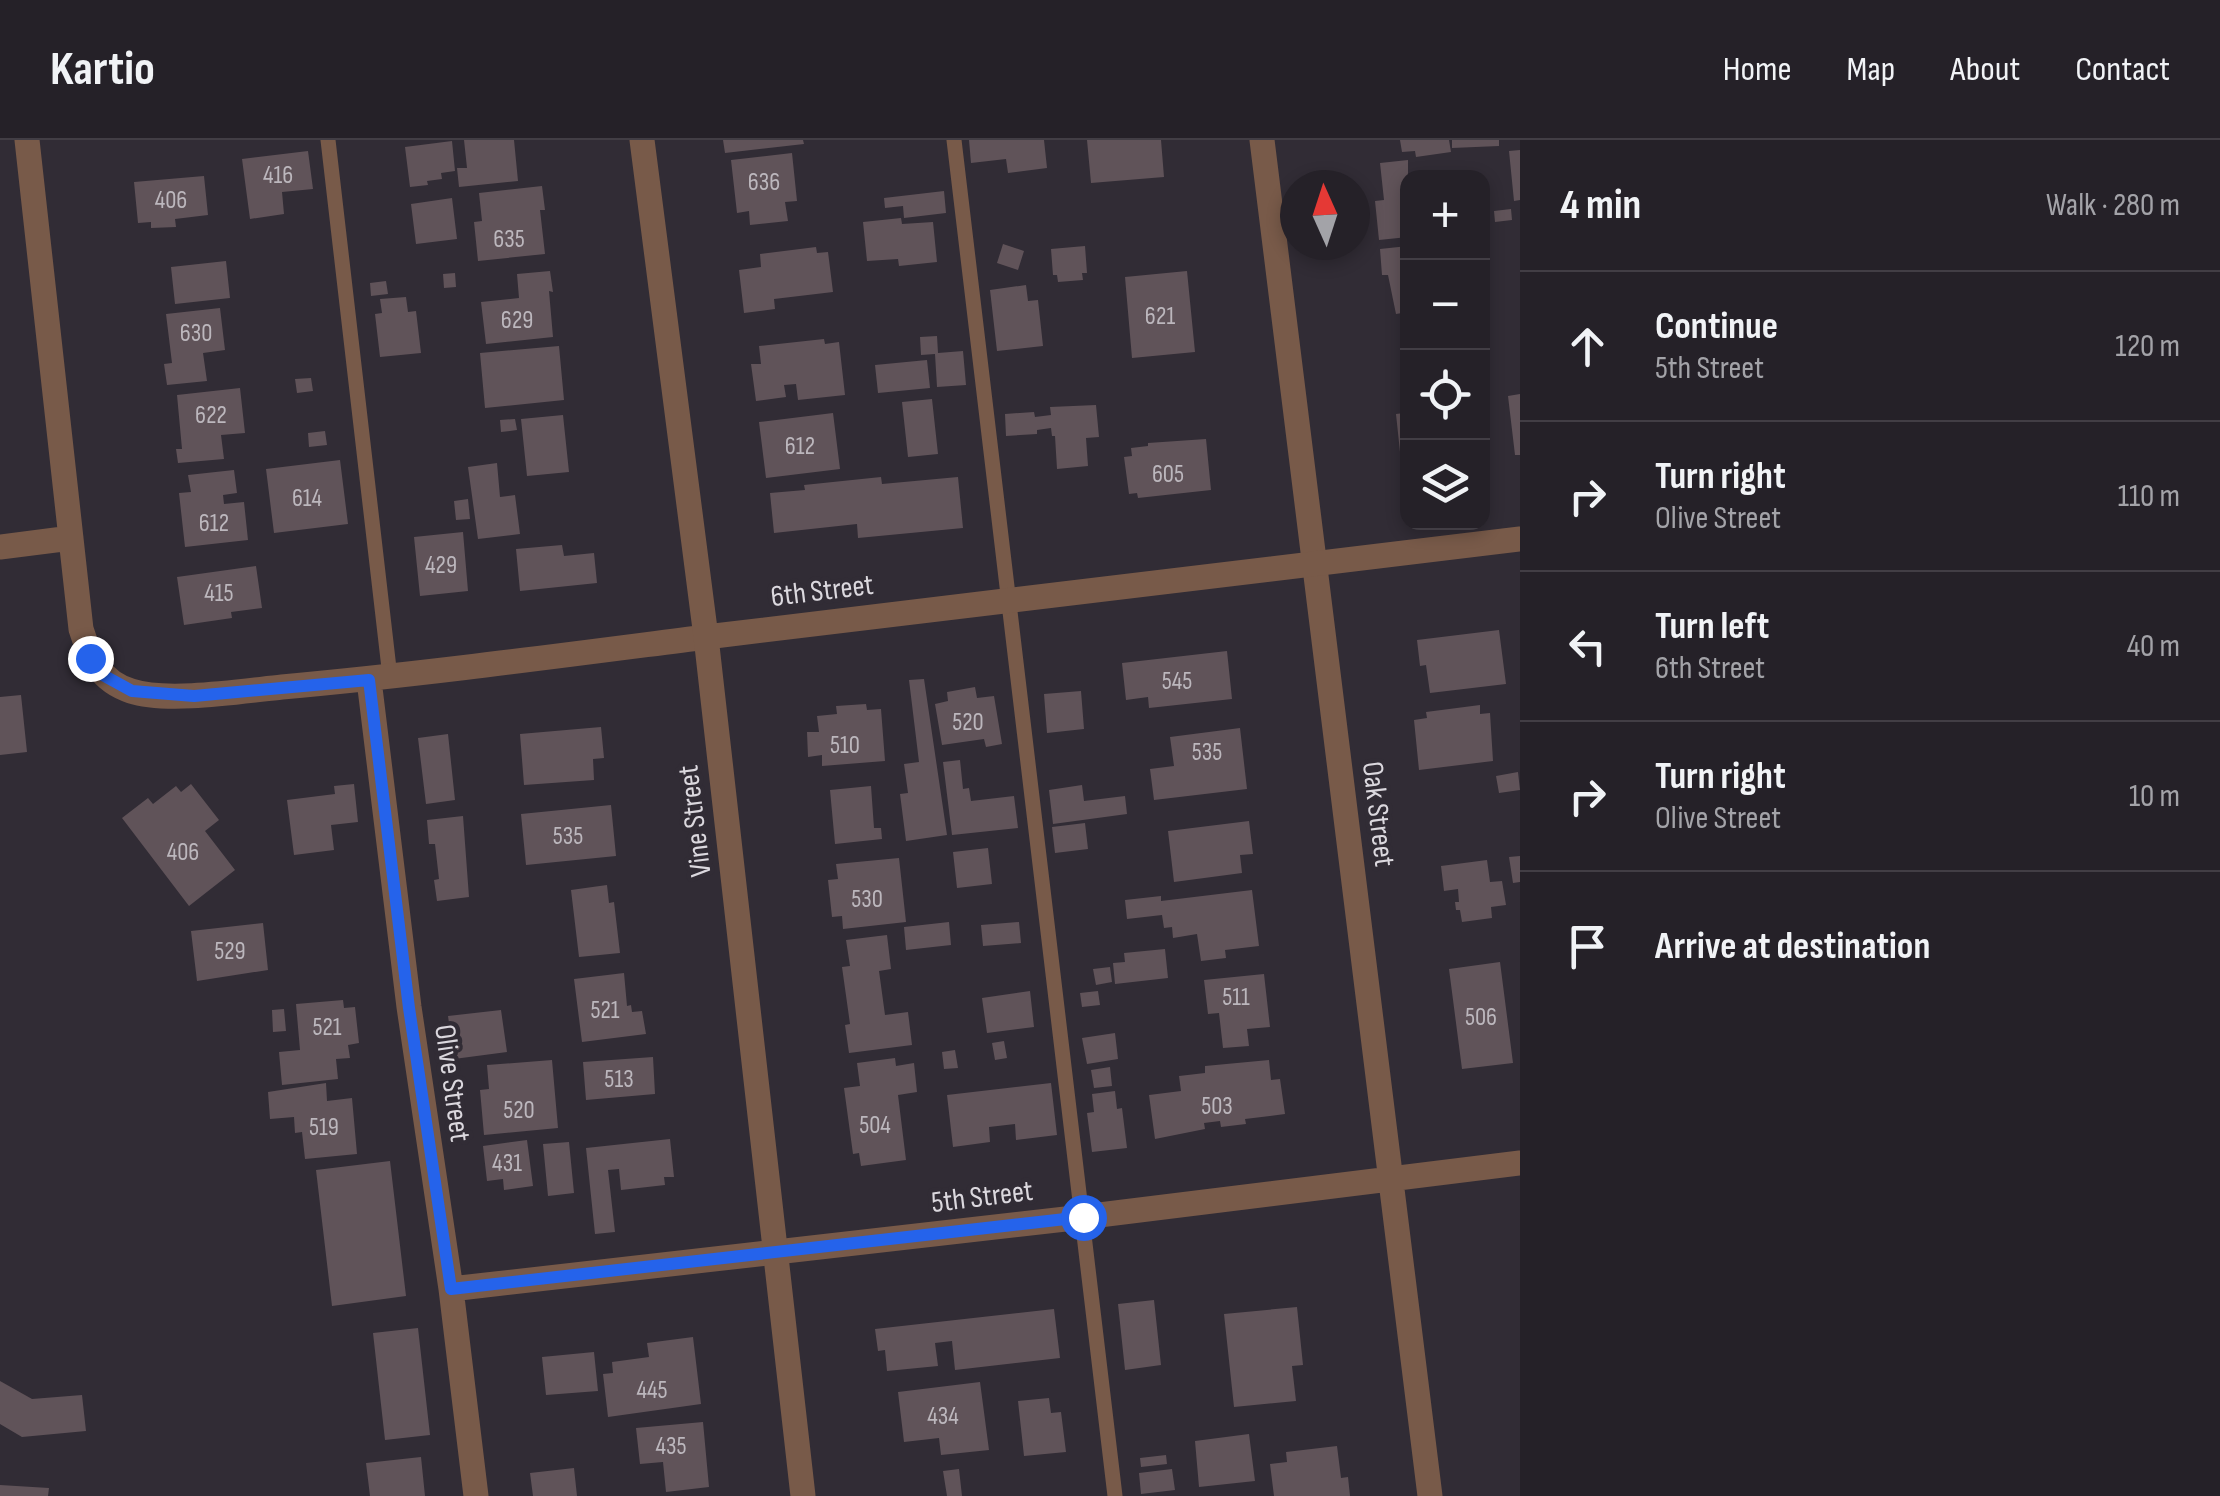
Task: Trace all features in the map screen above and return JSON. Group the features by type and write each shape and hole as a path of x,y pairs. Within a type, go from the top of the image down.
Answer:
{"street":[{"path":"0,547 71,538 26,140"},
{"name":"Vine Street","path":"642,140 706,638 803,1496"},
{"name":"Oak Street","path":"1262,140 1430,1496"},
{"name":"6th Street","path":"71,538 82,629 90,658 101,674 132,691 194,696 379,678 1520,538"},
{"name":"Olive Street","path":"379,678 409,1008 451,1289 476,1496"},
{"name":"5th Street","path":"451,1289 1520,1163"}],"lane":[{"path":"328,140 379,678"},
{"path":"954,140 1115,1496"}],"building":[{"path":"464,140 514,140 518,181 459,187 457,168 467,168"},
{"path":"723,140 803,140 804,144 725,153"},
{"path":"969,140 1044,140 1047,168 1008,173 1006,159 971,163"},
{"path":"1087,140 1161,140 1164,177 1091,183"},
{"path":"1400,140 1449,140 1451,152 1416,157 1415,151 1402,152"},
{"path":"1452,140 1499,140 1499,146 1452,148"},
{"path":"452,141 455,171 441,173 442,179 427,181 428,185 410,187 405,147"},
{"path":"1520,150 1520,200 1514,201 1509,151"},
{"path":"308,151 313,189 282,192 284,214 250,219 242,159"},
{"path":"792,153 797,201 785,202 788,221 750,225 749,211 737,213 731,160"},
{"path":"1408,160 1408,170 1400,170 1400,238 1379,240 1375,201 1384,200 1380,163"},
{"path":"204,176 208,215 175,219 176,227 151,228 151,222 138,223 134,182"},
{"path":"542,186 545,210 540,210 545,254 478,261 474,222 482,221 479,193"},
{"path":"944,191 946,213 904,218 903,206 885,208 884,198"},
{"path":"452,198 457,239 416,244 411,204"},
{"path":"1511,209 1512,220 1495,222 1494,211"},
{"path":"901,218 902,224 933,222 937,262 899,266 898,259 867,261 863,222"},
{"path":"1003,244 1024,251 1018,270 997,263"},
{"path":"1085,246 1087,273 1082,273 1083,280 1058,282 1057,275 1053,275 1051,249"},
{"path":"816,247 817,253 828,252 833,292 774,299 775,309 744,313 739,270 761,267 760,254"},
{"path":"1400,247 1400,313 1396,314 1388,275 1382,275 1380,249"},
{"path":"226,261 230,298 175,304 171,267"},
{"path":"550,271 553,337 486,344 481,302 519,298 517,274"},
{"path":"1187,271 1195,352 1132,358 1125,277"},
{"path":"455,273 456,287 444,288 443,274"},
{"path":"386,281 388,294 371,296 370,283"},
{"path":"1026,285 1028,301 1038,300 1043,346 997,351 990,290"},
{"path":"406,297 408,312 416,311 421,353 380,357 375,314 382,313 380,299"},
{"path":"220,308 225,350 203,353 207,381 167,385 164,364 172,363 166,314"},
{"path":"937,336 938,353 963,351 966,385 937,387 935,354 921,355 920,337"},
{"path":"824,339 825,344 839,342 845,395 798,400 796,384 784,385 786,397 756,401 751,364 761,364 759,346"},
{"path":"559,346 564,400 485,408 480,353"},
{"path":"927,360 930,388 878,393 875,365"},
{"path":"311,378 313,391 297,393 295,379"},
{"path":"240,388 245,433 221,435 224,459 178,463 176,449 182,449 177,395"},
{"path":"1520,394 1520,455 1515,455 1508,396"},
{"path":"932,399 938,454 908,457 902,402"},
{"path":"1096,405 1099,437 1086,438 1088,466 1057,469 1051,428 1037,430 1037,434 1006,436 1005,414 1034,412 1035,417 1051,415 1050,407"},
{"path":"833,413 840,469 766,478 759,422"},
{"path":"1396,414 1400,414 1400,452"},
{"path":"563,415 569,472 527,476 521,419"},
{"path":"515,419 517,430 501,432 500,420"},
{"path":"325,431 327,445 309,447 308,433"},
{"path":"1206,439 1211,490 1138,498 1137,493 1129,494 1124,457 1132,456 1131,448"},
{"path":"340,460 348,524 274,533 266,469"},
{"path":"497,463 500,497 515,495 520,534 478,539 468,467"},
{"path":"234,470 237,493 223,495 224,504 244,502 248,540 185,547 179,493 191,492 188,475"},
{"path":"881,477 882,484 958,477 963,528 858,538 857,524 774,533 770,493 805,490 804,485"},
{"path":"468,499 470,519 456,520 454,501"},
{"path":"463,532 468,591 420,596 414,537"},
{"path":"562,545 564,556 594,553 597,583 520,591 516,549"},
{"path":"256,566 262,608 231,612 232,618 184,625 177,577"},
{"path":"1499,630 1506,684 1430,693 1426,665 1420,666 1417,640"},
{"path":"1227,651 1232,699 1149,708 1148,697 1126,700 1122,663"},
{"path":"924,679 947,835 906,841 900,794 908,793 904,764 919,762 909,680"},
{"path":"975,687 977,698 994,696 1002,744 986,747 984,739 942,745 935,704 948,701 947,692"},
{"path":"1081,691 1084,729 1047,733 1044,694"},
{"path":"21,695 27,752 0,755 0,697"},
{"path":"866,704 867,710 881,709 885,761 822,766 822,755 808,757 807,732 819,732 817,716 837,714 836,706"},
{"path":"1480,705 1480,714 1490,713 1493,761 1419,770 1414,720 1427,718 1426,712"},
{"path":"601,727 604,758 593,759 594,780 524,785 520,734"},
{"path":"1240,728 1247,789 1154,800 1150,769 1174,766 1170,737"},
{"path":"448,734 455,800 426,804 418,738"},
{"path":"960,760 963,789 969,788 971,801 1014,796 1018,828 952,835 943,762"},
{"path":"1518,772 1520,790 1499,793 1496,776"},
{"path":"191,784 219,820 205,831 235,870 189,906 122,818 148,798 153,804 176,786 181,792"},
{"path":"354,784 358,822 331,825 334,850 294,855 287,800 335,794 334,786"},
{"path":"1082,785 1084,801 1125,796 1127,814 1053,824 1049,790"},
{"path":"871,786 874,828 881,828 882,839 835,844 830,790"},
{"path":"611,805 616,856 526,865 521,814"},
{"path":"463,816 469,897 437,901 435,844 429,844 427,820"},
{"path":"1249,821 1253,854 1240,855 1242,873 1174,882 1168,831"},
{"path":"1085,823 1088,849 1055,853 1052,827"},
{"path":"988,848 992,884 957,888 953,852"},
{"path":"1520,856 1520,882 1513,883 1509,857"},
{"path":"899,858 906,922 843,929 842,916 832,917 828,880 838,879 836,864"},
{"path":"1487,860 1490,882 1502,881 1506,905 1491,907 1492,918 1462,922 1455,902 1459,902 1458,889 1444,891 1441,866"},
{"path":"607,885 609,903 614,902 620,953 579,957 571,890"},
{"path":"1252,890 1259,946 1225,950 1226,958 1201,961 1197,934 1173,938 1172,927 1164,928 1162,915 1127,919 1125,900 1161,896 1161,901"},
{"path":"949,922 951,945 906,950 904,927"},
{"path":"1019,922 1021,943 983,946 981,925"},
{"path":"263,923 268,970 197,981 191,931"},
{"path":"887,935 891,969 879,971 885,1015 908,1012 912,1045 849,1053 845,1025 850,1024 842,967 850,966 846,940"},
{"path":"1165,949 1168,978 1115,984 1113,963 1125,962 1124,953"},
{"path":"1500,962 1513,1063 1462,1069 1449,969"},
{"path":"1110,967 1112,982 1096,985 1093,969"},
{"path":"624,973 627,1006 631,1005 632,1012 642,1011 646,1034 582,1042 574,979"},
{"path":"1264,974 1270,1027 1247,1029 1249,1046 1223,1048 1219,1013 1208,1014 1204,980"},
{"path":"1030,991 1034,1027 987,1033 982,998"},
{"path":"1098,991 1100,1005 1082,1007 1080,993"},
{"path":"343,1000 344,1008 355,1007 359,1043 348,1045 350,1058 336,1059 338,1079 282,1085 279,1052 300,1050 296,1004"},
{"path":"284,1009 286,1031 273,1032 272,1010"},
{"path":"501,1010 507,1052 454,1059 448,1016"},
{"path":"1115,1033 1118,1059 1087,1064 1082,1038"},
{"path":"1004,1041 1007,1058 995,1060 992,1043"},
{"path":"955,1050 958,1068 944,1069 942,1052"},
{"path":"653,1057 655,1094 586,1100 583,1062"},
{"path":"895,1058 896,1066 914,1063 917,1092 898,1095 906,1160 861,1166 859,1153 853,1154 844,1088 860,1086 857,1063"},
{"path":"552,1060 558,1128 484,1135 480,1090 489,1089 487,1065"},
{"path":"1269,1060 1271,1080 1280,1079 1285,1114 1245,1119 1246,1124 1221,1127 1220,1121 1204,1123 1205,1129 1155,1139 1149,1095 1181,1091 1179,1076 1205,1073 1205,1066"},
{"path":"1110,1067 1112,1086 1094,1088 1091,1070"},
{"path":"326,1083 327,1101 352,1098 357,1154 305,1159 302,1132 295,1133 294,1117 270,1119 268,1092"},
{"path":"1051,1083 1057,1135 1016,1140 1015,1124 989,1127 990,1142 953,1147 947,1095"},
{"path":"1115,1091 1117,1109 1122,1108 1127,1148 1092,1152 1087,1113 1094,1112 1092,1094"},
{"path":"670,1139 674,1177 664,1177 665,1185 621,1190 619,1169 608,1170 615,1232 595,1234 586,1148"},
{"path":"527,1140 533,1186 504,1190 503,1179 487,1181 483,1146"},
{"path":"569,1142 574,1193 548,1196 543,1144"},
{"path":"390,1161 406,1296 332,1306 316,1170"},
{"path":"1154,1300 1161,1365 1125,1370 1118,1304"},
{"path":"1297,1307 1303,1365 1292,1366 1296,1401 1234,1407 1224,1314"},
{"path":"1054,1309 1060,1358 955,1370 952,1341 935,1343 938,1366 887,1371 885,1350 878,1351 875,1329"},
{"path":"418,1328 430,1435 385,1440 373,1333"},
{"path":"693,1337 701,1404 608,1417 603,1374 613,1373 612,1362 649,1357 647,1343"},
{"path":"594,1352 598,1391 546,1395 542,1357"},
{"path":"0,1381 32,1399 82,1395 86,1431 22,1437 0,1424"},
{"path":"980,1382 989,1450 941,1455 939,1438 904,1442 898,1392"},
{"path":"1049,1398 1051,1413 1061,1412 1066,1452 1024,1456 1018,1401"},
{"path":"703,1422 709,1487 666,1492 663,1462 640,1464 636,1428"},
{"path":"1249,1434 1255,1481 1199,1487 1195,1441"},
{"path":"1337,1446 1341,1478 1348,1477 1350,1496 1274,1496 1270,1464 1287,1462 1286,1452"},
{"path":"1166,1455 1167,1464 1141,1467 1140,1458"},
{"path":"421,1457 425,1496 370,1496 366,1463"},
{"path":"574,1468 577,1496 533,1496 530,1473"},
{"path":"959,1469 962,1496 947,1496 943,1471"},
{"path":"1172,1469 1175,1490 1141,1494 1139,1473"},
{"path":"0,1485 49,1488 48,1496 0,1496"}],"route":[{"path":"90,658 101,674 132,691 194,696 369,680 409,1008 451,1289 1083,1217"}]}
